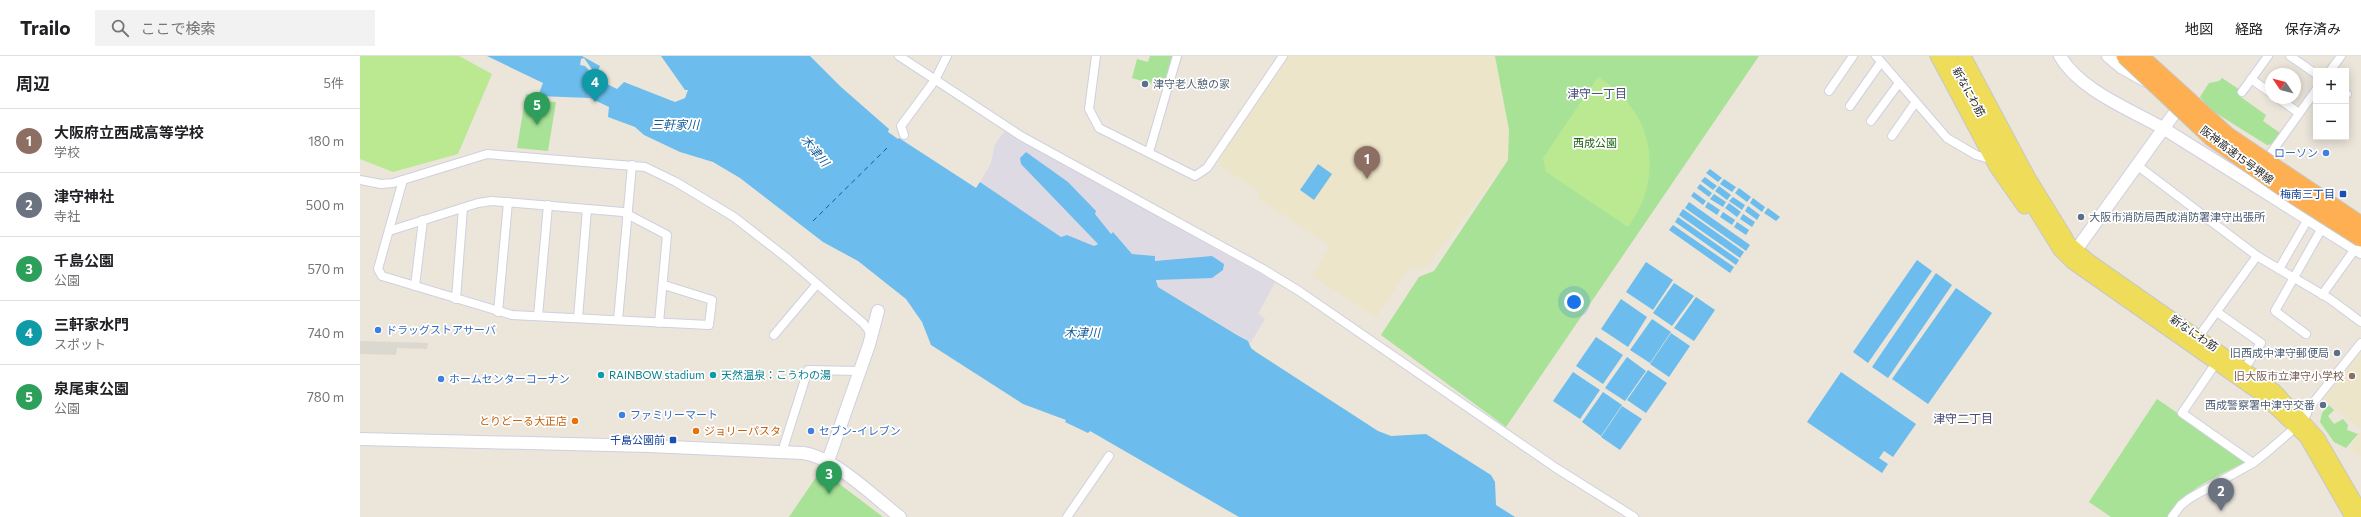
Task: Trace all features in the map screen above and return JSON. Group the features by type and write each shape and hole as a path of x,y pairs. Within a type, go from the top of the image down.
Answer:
{"highway":[{"name":"阪神高速15号堺線","path":"2124,56 2211,138 2289,193 2359,246"},
{"name":"阪神高速15号堺線","path":"2141,56 2228,135 2361,224"}],"main road":[{"path":"1937,56 1993,160 2037,225 2068,250"},
{"name":"新なにわ筋","path":"1949,56 2029,200 2050,231 2068,250 2216,363 2262,395 2318,438 2361,512"},
{"path":"1964,56 2068,250"},
{"name":"新なにわ筋","path":"2068,250 2199,336 2275,390 2300,423 2352,517"}],"street":[{"path":"899,56 1021,136 1230,250 1299,291 1556,468 1634,517"},
{"path":"904,135 901,126 936,80 947,56"},
{"path":"1096,56 1089,109 1099,128 1195,176 1199,175 1207,168 1283,56"},
{"path":"1149,152 1177,56"},
{"path":"1829,91 1853,56"},
{"path":"2060,56 2069,68 2086,84 2164,129 2322,228 2359,246 2322,295"},
{"path":"2108,56 2136,76 2185,99 2268,157 2361,218"},
{"path":"2136,76 2152,56"},
{"path":"2242,92 2268,56"},
{"path":"2290,56 2313,72"},
{"path":"2332,68 2341,56"},
{"path":"1850,106 1879,59 1915,103 1947,138 1976,155 1993,160"},
{"path":"2252,79 2265,89"},
{"path":"1871,121 1899,83"},
{"path":"2268,157 2313,94"},
{"path":"2068,250 2138,166 2185,99"},
{"path":"1892,136 1915,103"},
{"path":"2286,104 2299,113"},
{"path":"360,180 381,184 403,180 487,154 645,167 676,182 734,217 863,323 868,329 871,338"},
{"path":"618,320 632,165"},
{"path":"2138,166 2257,256 2322,295 2361,322"},
{"path":"403,180 379,273 498,312 538,316 709,325 712,300 664,285"},
{"path":"389,231 478,203 508,202 628,213 666,235 664,285 659,323"},
{"path":"498,312 508,202"},
{"path":"538,316 548,205"},
{"path":"456,299 463,208"},
{"path":"578,318 587,209"},
{"path":"2279,269 2308,219"},
{"path":"415,286 423,220"},
{"path":"2306,334 2275,310 2322,228"},
{"path":"2199,336 2257,256"},
{"path":"774,335 817,284"},
{"path":"828,461 871,338 878,311"},
{"path":"2217,312 2261,343 2245,368"},
{"path":"2172,517 2181,505 2190,498 2253,463 2300,423 2309,408 2361,343"},
{"path":"2216,363 2182,413 2253,463"},
{"path":"782,452 808,370 860,371"},
{"path":"360,439 627,445 813,454 828,461 900,517"},
{"path":"1067,517 1109,456"}],"shaded area":[{"path":"1288,56 1495,56 1509,130 1508,160 1428,266 1408,270 1376,317 1312,276 1330,246 1258,198 1260,192 1220,165 1220,158"},
{"path":"1005,131 1275,282 1258,314 1265,319 1250,344 1248,341 1158,287 1155,256 1132,254 1113,232 1094,246 1067,235 1061,237 980,182 991,163 995,144"},
{"path":"360,341 428,343 427,349 397,348 396,355 360,354"},
{"name":"旧大阪市立津守小学校","path":"2361,352 2361,429 2323,399"},
{"path":"2361,431 2361,457 2349,449"}],"green space":[{"path":"360,56 459,56 492,74 458,154 393,172 360,159"},
{"path":"1150,56 1175,56 1166,85 1163,87 1132,78 1137,59 1148,62"},
{"name":"西成公園","path":"1495,56 1759,56 1506,427 1381,335 1419,277 1434,271 1508,160 1509,130"},
{"path":"1598,77 1617,91 1631,107 1642,125 1648,145 1650,165 1647,186 1640,207 1628,227 1546,172 1543,158"},
{"path":"2222,78 2240,90 2238,95 2266,115 2263,121 2280,133 2272,144 2267,145 2211,110 2200,97 2209,83 2219,81"},
{"path":"526,94 536,95 536,101 556,102 548,151 517,148"},
{"path":"2157,399 2247,461 2203,484 2183,498 2167,517 2111,517 2089,502"},
{"path":"2329,405 2334,410 2328,416 2334,424 2343,419 2348,425 2347,430 2358,434 2346,448 2334,442 2320,422 2322,413"},
{"path":"821,470 883,517 789,517"}],"water":[{"name":"木津川","path":"487,56 582,56 600,66 595,77 617,89 624,82 675,102 685,98 688,90 685,90 661,56 810,56 841,87 889,129 888,132 898,139 899,138 976,188 980,182 1061,237 1067,235 1094,246 1098,244 1021,164 1020,158 1026,152 1068,182 1096,211 1095,214 1111,234 1113,232 1132,254 1155,256 1155,261 1212,256 1224,264 1223,270 1212,278 1156,280 1158,287 1248,341 1251,348 1256,352 1378,431 1391,436 1426,434 1491,475 1495,482 1496,505 1515,517 1239,517 1090,431 1088,433 1065,422 1066,420 1023,404 931,345 922,322 906,299 858,261 823,242 740,178 713,162 680,152 644,135 635,127 608,117 609,107 590,98 538,96 543,83"},
{"path":"1318,164 1332,174 1314,200 1300,190"},
{"path":"1710,169 1722,178 1718,182 1706,173"},
{"path":"1705,177 1717,186 1713,190 1701,181"},
{"path":"1724,179 1736,187 1732,192 1720,184"},
{"path":"1700,184 1712,193 1709,197 1697,188"},
{"path":"1719,186 1731,195 1727,200 1715,191"},
{"path":"1739,188 1751,197 1747,202 1735,193"},
{"path":"1694,192 1706,201 1703,205 1691,196"},
{"path":"1714,194 1726,202 1723,207 1710,199"},
{"path":"1733,197 1745,205 1742,210 1729,201"},
{"path":"1753,198 1765,207 1762,212 1750,203"},
{"path":"1689,202 1750,245 1746,251 1685,208"},
{"path":"1708,202 1720,210 1717,215 1705,207"},
{"path":"1729,203 1741,212 1737,217 1725,208"},
{"path":"1748,206 1760,215 1757,220 1745,211"},
{"path":"1768,208 1780,217 1776,221 1764,213"},
{"path":"1683,209 1744,252 1740,258 1679,215"},
{"path":"1723,212 1735,220 1732,225 1720,217"},
{"path":"1743,214 1755,222 1752,227 1740,219"},
{"path":"1678,217 1739,260 1736,265 1675,222"},
{"path":"1737,222 1749,230 1746,235 1734,227"},
{"path":"1673,225 1734,267 1730,273 1669,230"},
{"path":"1917,260 1932,271 1868,363 1853,352"},
{"path":"1646,262 1673,280 1653,310 1626,292"},
{"path":"1936,273 1952,285 1888,378 1872,367"},
{"path":"1674,283 1694,296 1672,326 1653,313"},
{"path":"1956,288 1992,313 1928,404 1892,379"},
{"path":"1696,297 1715,310 1694,341 1674,328"},
{"path":"1621,299 1647,317 1628,347 1601,329"},
{"path":"1652,319 1671,332 1650,363 1630,350"},
{"path":"1671,333 1690,346 1669,377 1650,364"},
{"path":"1596,337 1623,355 1603,384 1576,366"},
{"path":"1627,357 1646,371 1625,401 1605,388"},
{"path":"1648,370 1667,383 1646,413 1627,400"},
{"path":"1573,372 1600,390 1580,419 1553,401"},
{"path":"1841,372 1916,424 1893,457 1884,451 1879,458 1888,464 1882,473 1807,422"},
{"path":"1603,392 1622,405 1601,436 1582,422"},
{"path":"1622,406 1642,419 1620,450 1601,437"}],"pier":[{"path":"584,58 596,75 595,77 585,66 580,65 581,59"}],"ferry route":[{"path":"813,221 887,148"}],"place":[{"name":"津守老人憩の家","path":"1145,84"},
{"name":"三軒家水門","path":"595,102"},
{"name":"泉尾東公園","path":"537,125"},
{"name":"ローソン","path":"2326,153"},
{"name":"大阪府立西成高等学校","path":"1367,179"},
{"name":"梅南三丁目","path":"2343,194"},
{"name":"大阪市消防局西成消防署津守出張所","path":"2081,217"},
{"name":"ドラッグストアサーバ","path":"378,330"},
{"name":"旧西成中津守郵便局","path":"2337,353"},
{"name":"RAINBOW stadium","path":"601,375"},
{"name":"天然温泉：こうわの湯","path":"713,375"},
{"name":"旧大阪市立津守小学校","path":"2352,376"},
{"name":"ホームセンターコーナン","path":"441,379"},
{"name":"西成警察署中津守交番","path":"2323,405"},
{"name":"ファミリーマート","path":"622,415"},
{"name":"とりどーる大正店","path":"575,421"},
{"name":"ジョリーパスタ","path":"696,431"},
{"name":"セブン-イレブン","path":"811,431"},
{"name":"千島公園前","path":"673,440"},
{"name":"千島公園","path":"829,494"},
{"name":"津守神社","path":"2221,511"}],"district":[{"name":"津守一丁目","path":"1597,94"},
{"name":"津守二丁目","path":"1963,419"}],"water label":[{"name":"三軒家川","path":"675,125"}]}
